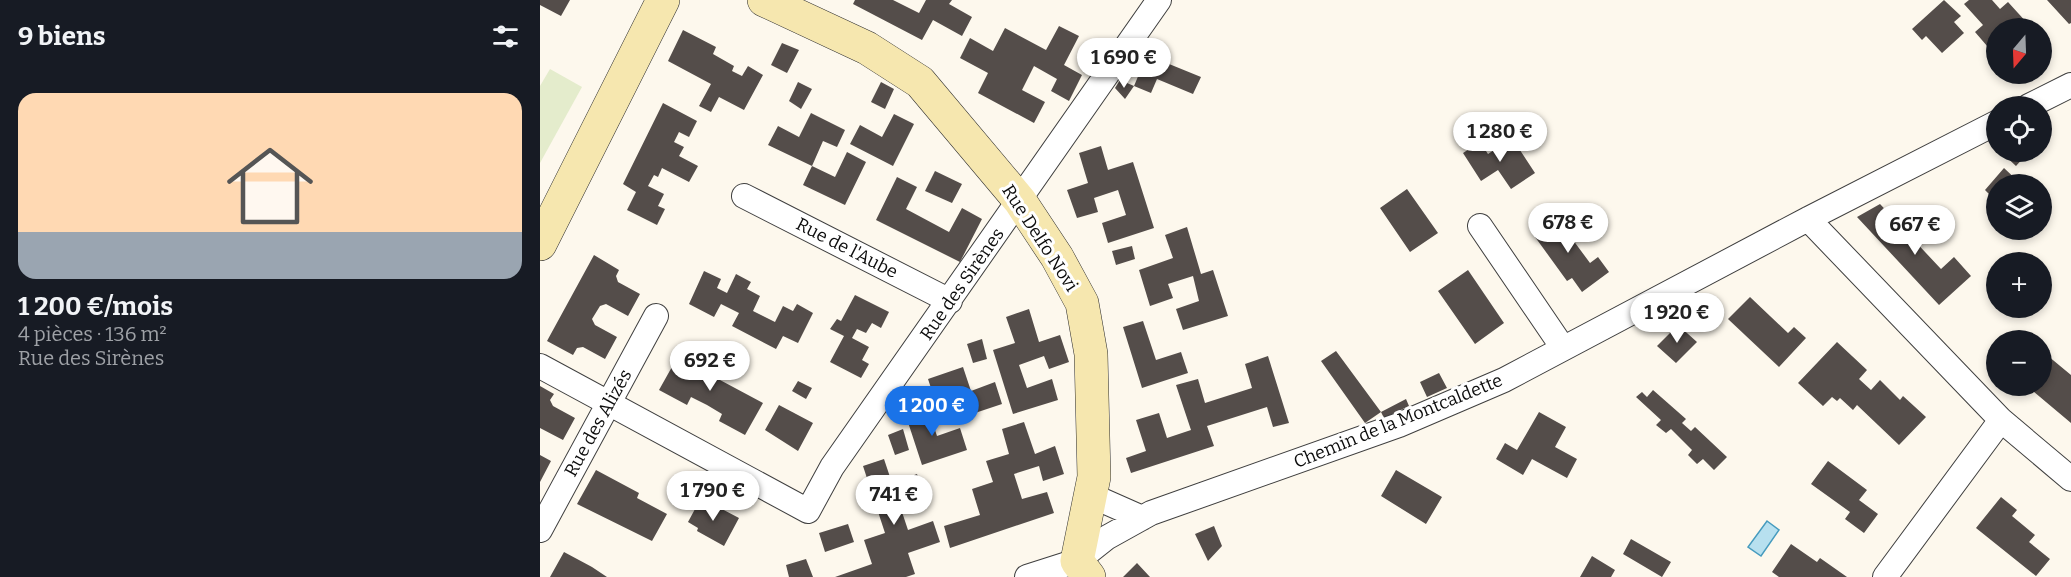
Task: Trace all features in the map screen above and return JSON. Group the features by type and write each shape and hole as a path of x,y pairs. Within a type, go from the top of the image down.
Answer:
{"street":[{"path":"540,244 663,0"},
{"name":"Rue Delfo Novi","path":"764,0 867,48 920,82 1020,201 1057,257 1082,303 1091,354 1094,477 1090,495 1083,569"},
{"name":"Rue des Sirènes","path":"609,403 808,511 832,467 1159,0"},
{"path":"2049,96 2071,85"},
{"name":"Chemin de la Montcaldette","path":"1083,569 1106,538 1142,518 1399,425 1504,380 1808,219 1986,128"},
{"name":"Rue de l'Aube","path":"744,196 950,301"},
{"path":"1808,219 2001,420 2071,479"},
{"path":"1480,226 1563,348"},
{"name":"Rue des Alizés","path":"540,530 656,316"},
{"path":"540,366 609,403"},
{"path":"1886,577 2001,420"},
{"path":"1090,495 1142,518"},
{"path":"1027,577 1083,569"}],"green space":[{"path":"550,69 582,87 540,163 540,86"}],"water":[{"path":"1767,521 1779,530 1761,556 1748,547"}],"building":[{"path":"540,0 570,0 561,16 540,5"},
{"path":"855,0 893,0 919,13 926,0 952,0 949,4 972,17 962,36 933,20 922,40 853,4"},
{"path":"1944,0 1961,16 1954,22 1964,33 1942,53 1926,36 1922,40 1912,29"},
{"path":"1969,0 1992,0 2000,9 2008,2 2023,18 1986,18 1986,45 1975,32 1983,25 1964,4"},
{"path":"2047,0 2071,0 2071,23 2069,24"},
{"path":"1059,26 1079,36 1064,65 1082,75 1069,101 1051,91 1057,79 1034,66 1022,90 1045,102 1034,123 978,93 988,73 960,58 970,38 993,51 1005,28 1046,50"},
{"path":"683,30 716,47 713,54 734,66 732,71 742,76 748,66 763,75 744,110 719,97 711,112 699,106 711,84 668,61"},
{"path":"782,43 799,50 787,73 771,65"},
{"path":"1147,55 1201,77 1193,94 1157,79 1151,93 1134,86"},
{"path":"1120,80 1134,86 1125,99 1115,88"},
{"path":"798,82 812,89 801,109 789,101"},
{"path":"881,82 894,89 885,109 871,102"},
{"path":"663,103 697,121 689,137 679,132 674,142 684,147 679,156 698,166 689,182 662,168 658,177 654,175 648,186 664,194 658,206 665,209 657,225 627,210 636,192 623,184"},
{"path":"811,113 845,130 837,147 823,141 812,166 768,145 778,126 799,137"},
{"path":"894,114 914,124 893,166 850,144 860,125 882,137"},
{"path":"1512,138 1535,173 1511,189 1498,170 1481,181 1463,153 1480,142 1488,154"},
{"path":"1101,146 1108,170 1133,162 1154,228 1108,243 1102,223 1126,215 1118,190 1094,198 1098,212 1077,218 1067,190 1088,183 1079,153"},
{"path":"847,152 866,162 845,205 803,185 812,166 835,177"},
{"path":"2004,168 2010,174 1999,174"},
{"path":"935,171 962,184 952,203 925,191"},
{"path":"897,177 917,187 906,209 949,232 962,208 982,219 960,262 876,220"},
{"path":"1407,189 1438,233 1410,252 1380,208"},
{"path":"1880,204 1941,269 1954,257 1971,276 1939,305 1857,217"},
{"path":"1553,213 1590,263 1598,257 1609,272 1582,292 1572,278 1567,281 1530,230"},
{"path":"1187,227 1201,274 1213,270 1228,316 1183,330 1176,309 1199,301 1193,276 1168,284 1173,298 1150,306 1139,270 1173,258 1165,235"},
{"path":"1132,246 1135,259 1116,265 1112,251"},
{"path":"594,255 619,270 616,276 618,282 640,294 628,316 606,304 600,306 592,319 595,325 617,337 605,359 583,347 577,348 573,355 547,341"},
{"path":"1468,270 1504,323 1475,344 1438,291"},
{"path":"704,271 721,279 717,288 727,293 736,274 751,282 747,289 760,296 753,311 775,322 783,306 793,311 797,304 813,313 798,343 783,336 776,349 732,326 739,313 721,304 714,317 689,304"},
{"path":"855,295 889,312 881,328 872,323 866,333 857,329 852,338 869,347 862,360 869,364 861,378 830,362 844,336 830,329 837,319 841,321"},
{"path":"1750,297 1788,333 1794,327 1806,338 1779,367 1728,319"},
{"path":"1029,309 1039,342 1060,335 1069,362 1049,369 1044,356 1019,365 1027,388 1052,379 1058,400 1013,414 993,350 1015,343 1006,317"},
{"path":"1143,321 1156,360 1181,352 1188,373 1142,388 1123,327"},
{"path":"1678,325 1697,342 1676,363 1657,346"},
{"path":"982,339 987,359 973,363 967,344"},
{"path":"1837,342 1867,370 1859,379 1871,390 1880,380 1900,400 1903,396 1926,417 1899,445 1857,405 1853,410 1840,398 1837,401 1832,397 1823,406 1798,383"},
{"path":"682,349 709,363 705,369 722,378 720,380 763,403 745,435 719,421 722,414 707,405 691,397 687,405 659,390"},
{"path":"1336,351 1381,412 1365,423 1321,361"},
{"path":"1268,356 1289,423 1273,427 1267,407 1207,426 1214,446 1131,473 1126,458 1146,451 1136,420 1159,413 1167,438 1191,430 1176,385 1198,379 1205,403 1252,388 1245,364"},
{"path":"2052,359 2071,375 2071,423 2039,396 2052,396"},
{"path":"963,367 971,391 995,382 1002,404 957,419 949,395 935,400 928,379"},
{"path":"1439,373 1447,388 1427,397 1420,382"},
{"path":"798,381 812,388 806,399 792,391"},
{"path":"540,386 554,394 550,400 553,406 575,418 563,440 540,428"},
{"path":"1653,390 1686,419 1682,423 1691,431 1695,427 1727,457 1714,470 1703,459 1697,464 1688,455 1692,450 1671,429 1666,433 1656,425 1661,420 1636,397 1642,392 1647,397"},
{"path":"1406,399 1409,406 1384,418 1381,412"},
{"path":"926,403 937,436 960,428 967,450 922,465 904,410"},
{"path":"779,405 813,423 798,451 765,430"},
{"path":"1539,412 1566,427 1555,447 1577,459 1567,478 1532,459 1523,475 1496,459 1505,443 1517,450"},
{"path":"1024,422 1035,454 1055,446 1064,474 1043,481 1039,466 1014,474 1022,499 1047,492 1054,513 950,548 944,526 980,515 972,489 993,482 986,461 1009,454 1002,429"},
{"path":"903,429 909,450 895,455 888,435"},
{"path":"540,455 551,461 540,482"},
{"path":"884,459 892,483 917,474 925,498 900,506 908,530 933,521 940,542 908,553 915,574 906,577 835,577 872,564 864,540 885,533 863,466"},
{"path":"1828,461 1867,490 1859,500 1878,514 1864,533 1845,519 1850,512 1811,484"},
{"path":"596,470 639,493 637,498 667,514 652,541 577,504"},
{"path":"1396,470 1442,497 1426,524 1381,496"},
{"path":"2001,497 2017,510 2012,516 2035,535 2029,542 2050,559 2036,576 1976,528"},
{"path":"701,498 739,518 724,546 697,531 698,528 688,522"},
{"path":"848,524 854,542 825,552 819,533"},
{"path":"1214,526 1222,546 1208,561 1195,534"},
{"path":"1631,539 1671,562 1662,577 1623,554"},
{"path":"1791,544 1817,562 1820,558 1847,577 1779,577 1772,572"},
{"path":"564,552 592,567 607,577 550,577"},
{"path":"1592,556 1615,570 1611,577 1580,577"},
{"path":"806,559 813,577 789,577 786,565"},
{"path":"1137,563 1150,577 1123,577"}]}
